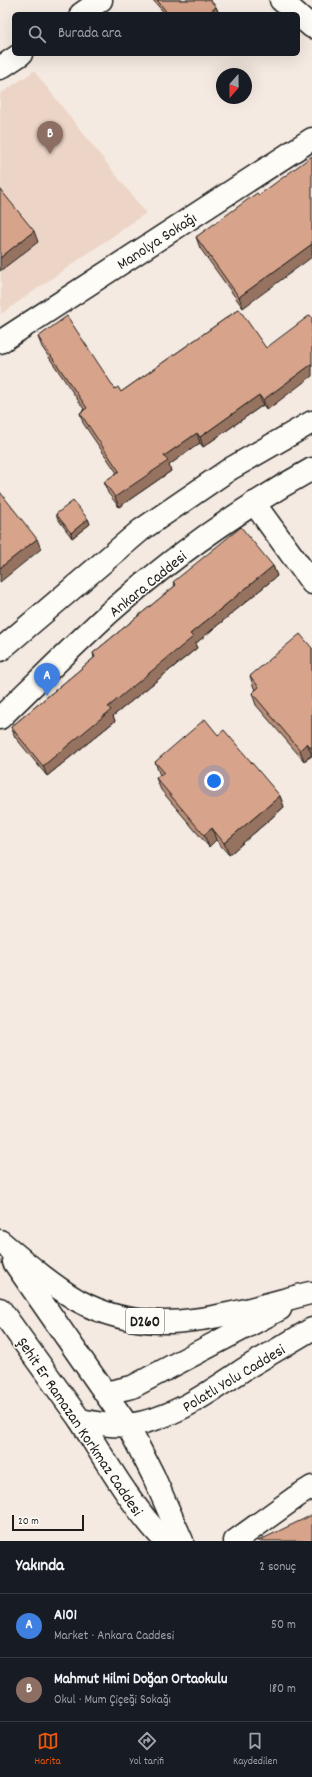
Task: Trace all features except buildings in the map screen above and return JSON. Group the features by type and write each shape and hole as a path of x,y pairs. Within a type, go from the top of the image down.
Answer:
{"main road":[{"path":"84,12 101,0"},
{"path":"281,0 295,12"},
{"path":"300,17 312,27"},
{"path":"0,68 18,56"},
{"name":"Manolya Sokağı","path":"0,342 312,139"},
{"path":"0,650 140,530 230,469 312,422"},
{"name":"Ankara Caddesi","path":"0,718 103,619 139,588 254,503 312,469"},
{"path":"254,503 312,584"},
{"name":"D260","path":"0,1242 50,1282 79,1300 103,1311 131,1319 157,1323 184,1322 216,1317 311,1292"},
{"name":"Şehit Er Ramazan Korkmaz Caddesi","path":"0,1242 128,1426 153,1475 182,1541"},
{"path":"105,1393 132,1387 311,1292"},
{"name":"Şehit Er Ramazan Korkmaz Caddesi","path":"0,1309 80,1420 127,1496 144,1518 165,1541"},
{"name":"Polatlı Yolu Caddesi","path":"80,1420 106,1425 128,1426 163,1417 203,1398 312,1329"},
{"path":"235,1541 289,1501 312,1487"}],"shaded area":[{"path":"34,71 146,213 1,314 0,94"}],"place":[{"name":"Mahmut Hilmi Doğan Ortaokulu","path":"50,154"},
{"name":"A101","path":"47,696"}]}
